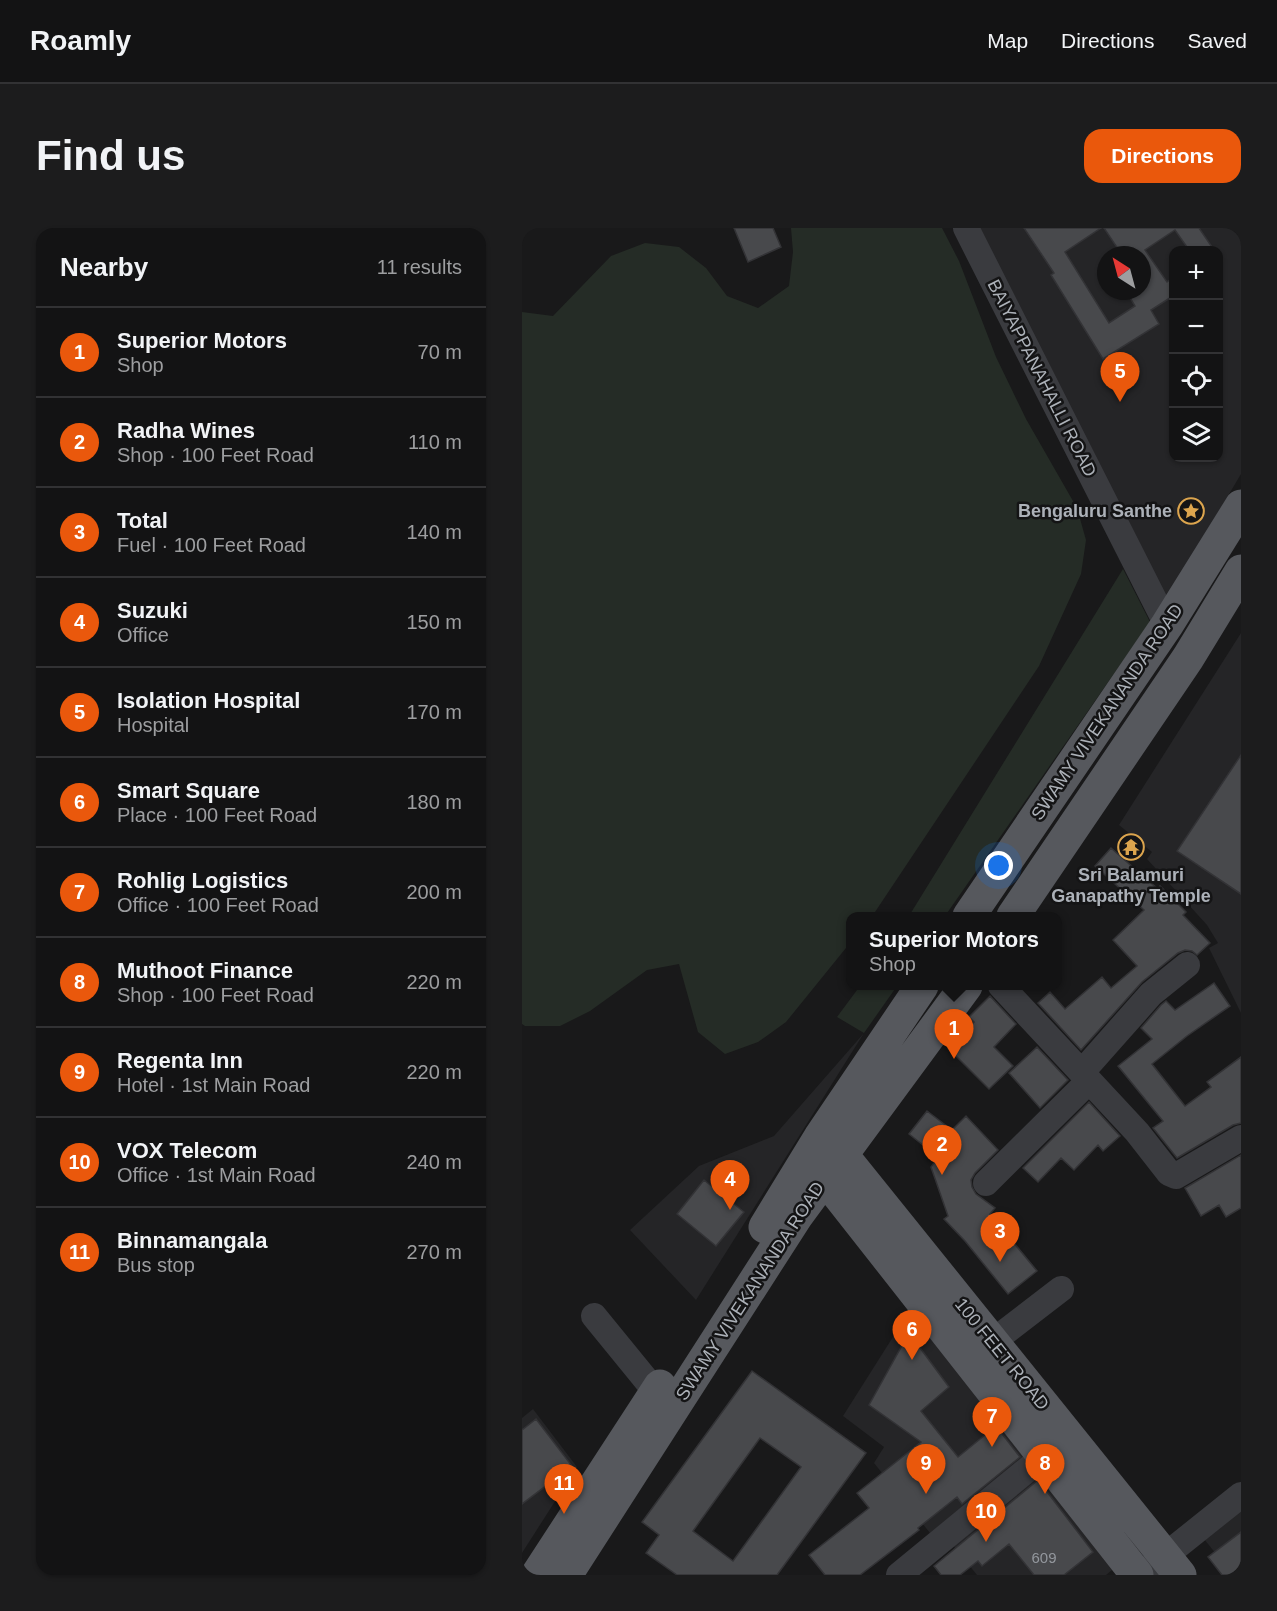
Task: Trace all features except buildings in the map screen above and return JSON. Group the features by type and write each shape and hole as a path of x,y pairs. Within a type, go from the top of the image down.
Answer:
{"main road":[{"name":"SWAMY VIVEKANANDA ROAD","path":"972,912 1167,625 1241,506"},
{"name":"SWAMY VIVEKANANDA ROAD","path":"1016,912 1188,657 1241,571"},
{"name":"SWAMY VIVEKANANDA ROAD","path":"566,1575 796,1217 823,1157 920,990"},
{"name":"SWAMY VIVEKANANDA ROAD","path":"537,1575 766,1226 963,990"},
{"name":"100 FEET ROAD","path":"823,1157 992,1342 1156,1570"},
{"name":"100 FEET ROAD","path":"823,1157 1044,1456 1156,1570"}],"street":[{"name":"BAIYAPPANAHALLI ROAD","path":"966,228 1167,625"},
{"path":"986,1184 1086,1076 1151,994 1187,965"},
{"path":"1005,990 1137,1132 1169,1173 1176,1176 1241,1138"},
{"path":"992,1342 1062,1289"},
{"path":"594,1316 656,1392"},
{"path":"899,1575 1044,1456"},
{"path":"1156,1570 1241,1495"}],"shaded area":[{"path":"791,228 942,228 959,261 996,357 1026,419 1077,508 1086,540 1081,574 1039,666 875,912 846,912 846,948 786,1022 758,1042 725,1054 698,1032 679,964 647,970 590,1011 560,1026 525,1026 522,1024 522,312 553,316 611,256 645,243 679,247 706,268 727,296 758,308 789,286 793,252"},
{"path":"977,228 1241,228 1241,474 1166,600"},
{"path":"1123,569 1150,622 948,912 911,912"},
{"path":"1241,633 1241,1013 1209,948 1218,943 1207,925 1147,859 1152,852 1119,825"},
{"path":"857,990 894,990 864,1033 837,1017"},
{"path":"864,1033 696,1300 630,1230 699,1166 774,1136"},
{"path":"910,1310 1026,1456 930,1533 874,1463 884,1447 843,1416"},
{"path":"533,1409 577,1467 522,1553 522,1418"},
{"path":"1040,1470 1118,1565 1106,1575 977,1575 951,1543"},
{"path":"1241,1511 1241,1575 1233,1575 1204,1539"}],"place":[{"name":"Isolation Hospital","path":"1120,402"},
{"name":"Bengaluru Santhe","path":"1191,511"},
{"name":"Sri Balamuri Ganapathy Temple","path":"1131,847"},
{"name":"Superior Motors","path":"954,1059"},
{"name":"Radha Wines","path":"942,1175"},
{"name":"Suzuki","path":"730,1210"},
{"name":"Total","path":"1000,1262"},
{"name":"Smart Square","path":"912,1360"},
{"name":"Rohlig Logistics","path":"992,1447"},
{"name":"Regenta Inn","path":"926,1494"},
{"name":"Muthoot Finance","path":"1045,1494"},
{"name":"Binnamangala","path":"564,1514"},
{"name":"VOX Telecom","path":"986,1542"}]}
